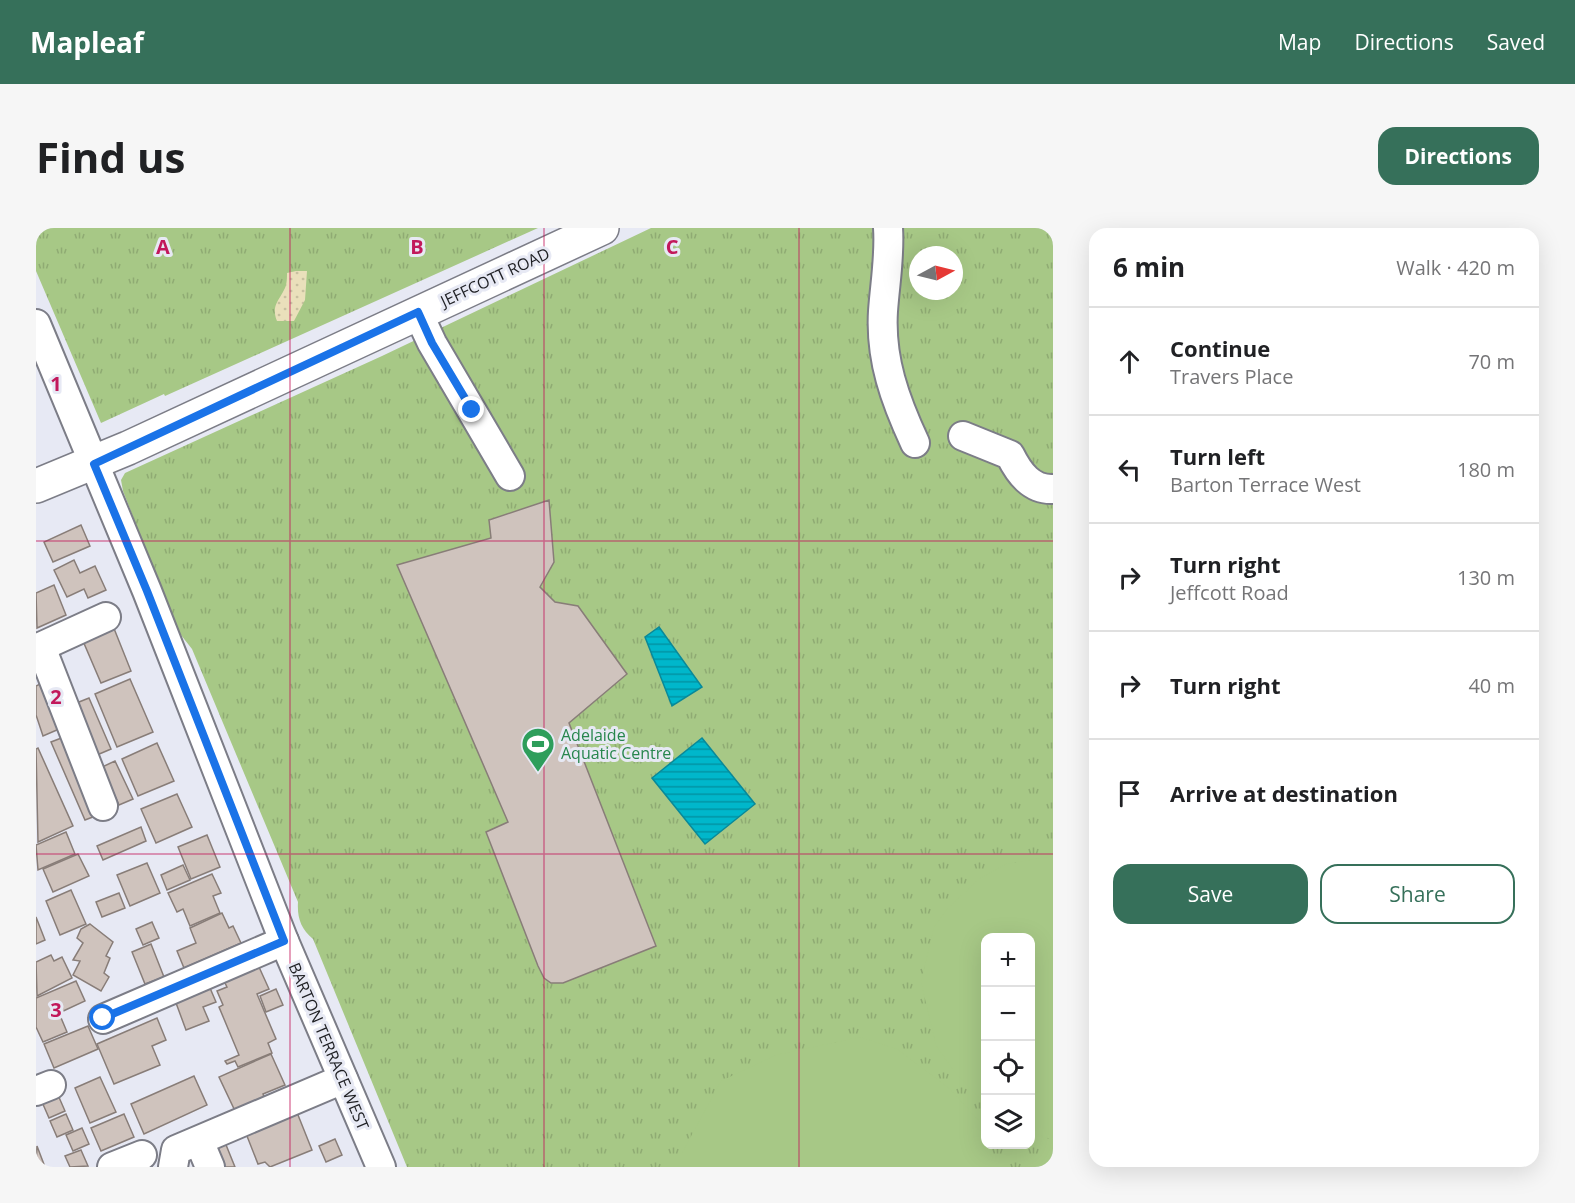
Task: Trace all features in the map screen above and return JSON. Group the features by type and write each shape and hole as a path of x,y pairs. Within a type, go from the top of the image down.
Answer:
{"main road":[{"name":"JEFFCOTT ROAD","path":"36,486 94,464 602,228"}],"street":[{"path":"888,228 888,268 883,327 886,368 899,409 915,443"},
{"path":"418,312 432,343 510,476"},
{"name":"BARTON TERRACE WEST","path":"36,324 147,591 284,941 381,1167"},
{"path":"963,436 1010,455 1017,469 1030,483 1045,489 1053,489"},
{"path":"103,806 38,648 106,617"},
{"path":"103,1018 284,941"},
{"path":"173,1167 176,1150 343,1079"},
{"path":"199,1141 210,1167"},
{"path":"112,1167 142,1155"}],"green space":[{"path":"36,228 538,228 101,423 36,271"},
{"path":"651,228 1053,228 1053,1167 407,1167 313,939 301,923 298,902 192,649 177,630 123,491 121,480 125,473 382,356"},
{"path":"1053,856 1053,1140 1035,1133 1035,933 981,933 981,1100 953,1070 936,1045 921,982 934,927 948,908 979,879 1006,864"},
{"path":"860,1037 897,1049 950,1089 979,1121 981,1149 989,1149 993,1167 682,1167 682,1153 721,1081 776,1055"}],"sand":[{"path":"307,271 305,300 294,321 277,321 275,307 286,286 287,273"}],"water":[{"path":"659,627 702,687 672,706 645,637"},
{"path":"702,738 755,804 705,844 652,778"}],"building":[{"name":"Adelaide Aquatic Centre","path":"549,500 554,562 540,587 555,602 578,606 627,674 569,723 656,946 563,983 551,983 544,978 538,966 486,832 508,822 397,565 491,538 489,520"},
{"path":"81,525 90,546 53,562 44,542"},
{"path":"74,560 80,573 95,566 106,590 88,598 84,589 67,597 54,570"},
{"path":"54,585 66,615 37,628 36,593"},
{"path":"113,626 131,671 101,683 83,641"},
{"path":"130,679 153,732 117,747 95,694"},
{"path":"46,681 66,726 43,736 36,715 36,686"},
{"path":"89,698 111,749 97,755 74,704"},
{"path":"64,737 98,815 85,820 51,742"},
{"path":"157,743 174,781 138,796 122,759"},
{"path":"38,748 73,826 38,842 36,749"},
{"path":"115,761 133,799 119,805 102,767"},
{"path":"177,794 192,827 156,843 141,809"},
{"path":"141,827 146,841 103,860 97,846"},
{"path":"66,832 75,854 38,870 36,845"},
{"path":"207,835 220,867 191,879 178,847"},
{"path":"78,854 89,876 53,892 43,869"},
{"path":"147,863 160,893 130,906 117,875"},
{"path":"183,865 190,880 167,890 161,875"},
{"path":"212,874 221,893 213,896 220,913 190,926 183,909 177,912 168,893"},
{"path":"71,890 86,924 60,935 46,901"},
{"path":"119,893 125,908 102,917 96,902"},
{"path":"222,913 229,928 233,926 241,943 184,968 177,951 196,943 190,928"},
{"path":"36,917 45,940 36,944"},
{"path":"152,922 159,938 143,945 136,929"},
{"path":"90,924 113,942 106,956 110,958 104,973 109,977 101,991 73,975 80,961 73,960 83,943 77,938 81,929"},
{"path":"151,944 164,977 145,984 132,952"},
{"path":"51,955 54,961 62,957 72,978 37,996 36,962"},
{"path":"259,967 269,989 257,994 276,1039 268,1043 272,1053 238,1067 235,1061 227,1064 225,1061 239,1055 219,1007 223,1005 217,991 227,987 224,981"},
{"path":"76,981 85,1001 59,1013 67,1032 43,1042 36,1027 36,998"},
{"path":"210,988 216,1002 203,1007 209,1021 186,1030 176,1003"},
{"path":"276,989 283,1005 266,1012 260,996"},
{"path":"157,1018 166,1040 152,1046 160,1065 114,1084 97,1044"},
{"path":"88,1026 98,1049 54,1068 44,1044"},
{"path":"271,1054 285,1085 263,1094 265,1100 236,1113 219,1077"},
{"path":"194,1076 207,1105 144,1134 131,1104"},
{"path":"100,1077 116,1112 90,1123 75,1088"},
{"path":"58,1095 65,1111 49,1118 42,1102"},
{"path":"296,1110 312,1150 270,1167 265,1162 258,1164 245,1131"},
{"path":"66,1114 73,1130 57,1137 50,1121"},
{"path":"124,1114 134,1137 101,1151 91,1128"},
{"path":"82,1128 89,1144 73,1151 66,1135"},
{"path":"222,1135 235,1167 215,1167 205,1142"},
{"path":"335,1139 342,1155 326,1162 319,1146"},
{"path":"37,1146 45,1167 36,1167"},
{"path":"81,1150 88,1166 70,1167 65,1156"}],"place":[{"name":"Adelaide Aquatic Centre","path":"538,773"}],"route":[{"path":"103,1018 284,941 147,591 94,464 418,312 432,343 472,410"}]}
